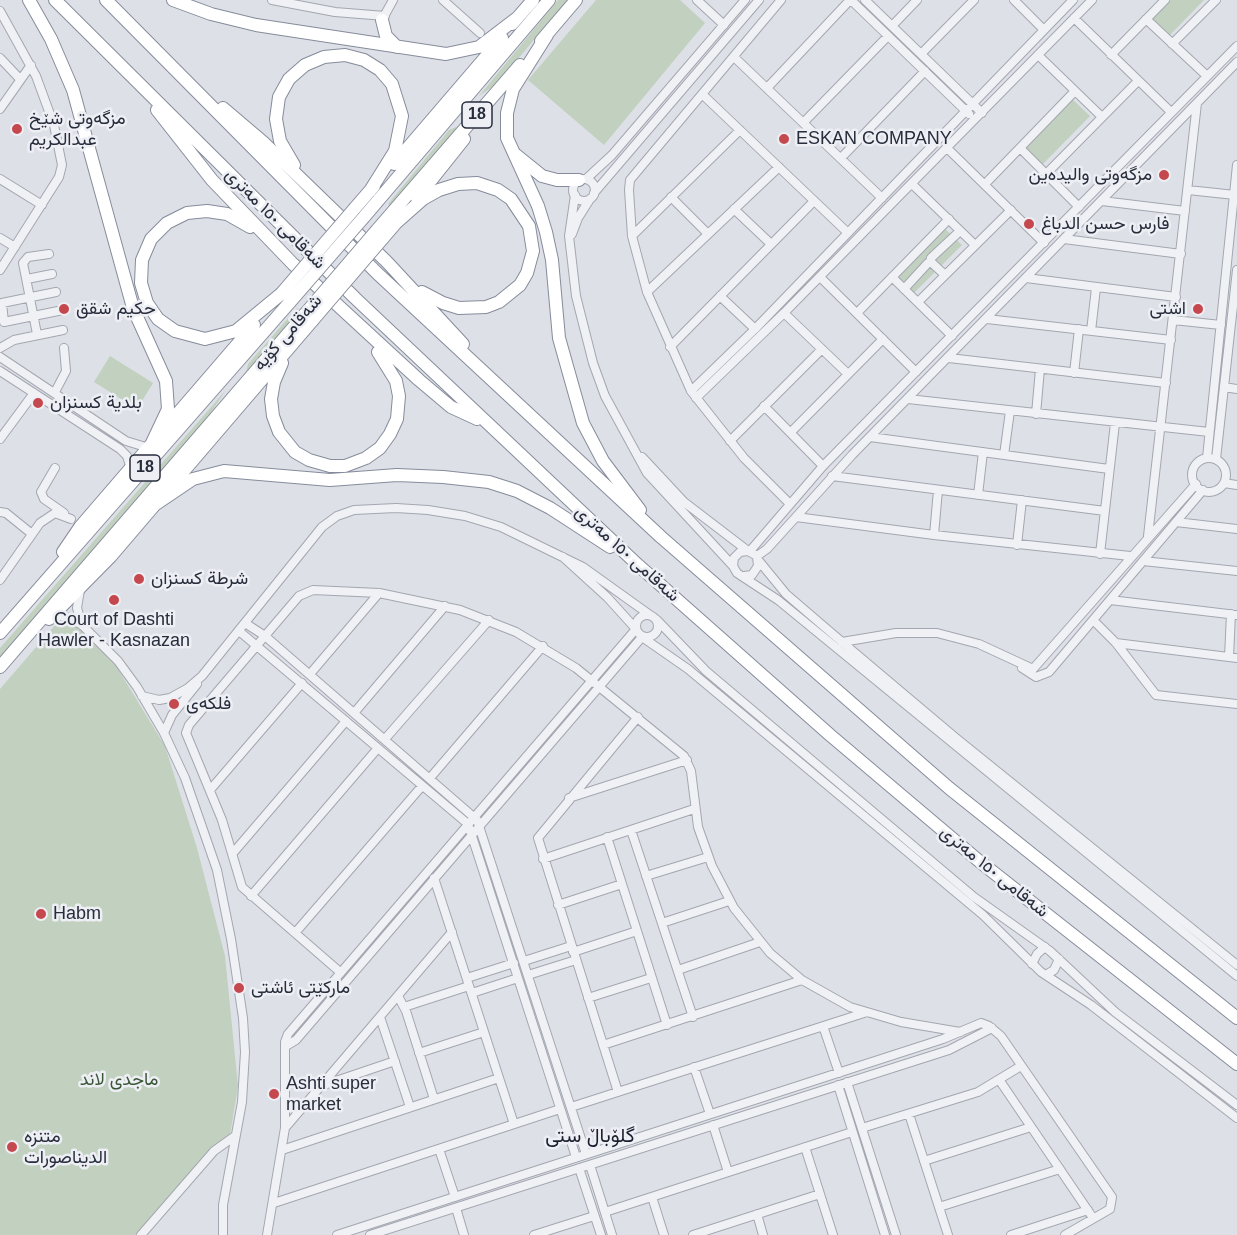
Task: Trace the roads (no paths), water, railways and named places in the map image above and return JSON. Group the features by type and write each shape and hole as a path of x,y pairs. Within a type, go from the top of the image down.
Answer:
{"highway":[{"path":"29,0 51,39 73,90 129,297 166,381 168,409 150,446"},
{"name":"شەقامی ١٥٠ مەتری","path":"55,0 355,298 638,565 830,735 970,853 1237,1064"},
{"name":"شەقامی ١٥٠ مەتری","path":"106,0 377,273 661,537 949,788 1237,1017"},
{"path":"173,0 210,14 256,25 446,54 462,52 486,43 517,18"},
{"path":"370,191 533,0"},
{"name":"شەقامی کۆیە","path":"0,633 285,298 549,0"},
{"name":"شەقامی کۆیە","path":"0,667 309,317 576,0"},
{"path":"366,42 383,18"},
{"path":"383,18 386,36 397,47"},
{"path":"547,35 513,89 506,124 510,148 538,206 546,232 552,260 559,338 583,423 603,461 661,537"},
{"path":"157,52 257,137 400,275 512,399"},
{"path":"310,188 288,158 280,141 276,119 279,97 290,79 305,65 324,57 345,55 364,60 380,70 392,84 400,104 399,140 359,213"},
{"path":"129,73 198,164 269,240 364,331 451,407 487,424"},
{"path":"397,222 455,153 476,117"},
{"path":"510,148 524,163 543,176 557,180 582,179"},
{"path":"380,234 431,194 448,186 477,183 498,190 516,204 529,226 533,243 531,260 520,285 499,302 486,307 459,308 443,303 400,275"},
{"path":"269,240 227,214 207,211 187,213 167,223 151,239 142,260 141,283 152,312 166,326 184,335 205,339 236,331 285,298"},
{"path":"52,574 76,523 131,469 285,298"},
{"path":"309,317 276,374 272,391 273,416 279,432 295,452 316,463 338,466 359,462 380,448 394,427 398,411 398,388 393,374 364,331"},
{"path":"26,636 55,615 80,590 302,332"},
{"path":"153,506 193,479 224,471 330,480 397,475 489,482 517,491 550,508 638,565"}],"street":[{"path":"272,0 383,18 393,0"},
{"path":"443,0 480,33"},
{"path":"697,0 724,26"},
{"path":"745,0 612,155 575,185 569,225 576,296 593,363 615,416 655,484 733,566 737,573 778,600 1237,976"},
{"path":"570,246 575,224 592,196 759,0"},
{"path":"781,0 630,180 632,236 647,292 693,394 730,441 789,503"},
{"path":"767,88 851,0 925,71 979,116"},
{"path":"865,0 921,54 969,107"},
{"path":"892,26 917,0"},
{"path":"921,54 974,0"},
{"path":"1014,0 1044,30"},
{"path":"693,394 1073,0"},
{"path":"693,394 784,313 1092,0"},
{"path":"1111,55 1165,0"},
{"path":"1172,44 1216,0"},
{"path":"0,11 31,65 54,125 62,165 59,177 0,270"},
{"path":"1074,18 1171,112"},
{"path":"1146,19 1207,76"},
{"path":"804,123 888,36"},
{"path":"744,576 757,570 753,554 789,503 823,466 1237,46"},
{"path":"1038,55 1102,117"},
{"path":"734,57 882,198"},
{"path":"0,58 19,78"},
{"path":"733,566 736,555 753,554 796,517 832,476 1237,62"},
{"path":"0,109 19,78 31,65"},
{"path":"841,158 925,71"},
{"path":"1046,174 1138,81"},
{"path":"985,184 1075,91"},
{"path":"702,94 848,233"},
{"path":"1148,536 1197,103"},
{"path":"632,236 740,130"},
{"path":"947,148 1044,243"},
{"path":"1020,148 1079,207"},
{"path":"1132,150 1141,159"},
{"path":"1206,458 1216,459 1223,465 1226,473 1224,483 1217,490 1203,490 1196,484 1193,477 1194,468 1206,458 1235,219 1237,165"},
{"path":"647,292 779,167"},
{"path":"0,179 42,205"},
{"path":"582,179 593,183 592,196"},
{"path":"912,184 975,245"},
{"path":"1188,190 1235,195"},
{"path":"575,195 580,199 592,196"},
{"path":"671,197 708,234"},
{"path":"670,346 814,201"},
{"path":"1102,201 1185,211"},
{"path":"734,209 771,244"},
{"path":"918,302 1011,210"},
{"path":"857,313 949,219"},
{"path":"904,289 960,231"},
{"path":"0,238 15,247"},
{"path":"1064,239 1181,254"},
{"path":"919,250 945,275"},
{"path":"37,334 24,259 49,254"},
{"path":"27,279 52,274"},
{"path":"1216,459 1237,276"},
{"path":"820,277 916,372"},
{"path":"892,277 952,336"},
{"path":"1026,278 1176,297"},
{"path":"1091,331 1096,288"},
{"path":"56,292 2,303 0,306 4,323 63,310"},
{"path":"720,296 755,329"},
{"path":"784,313 848,374"},
{"path":"987,319 1171,340"},
{"path":"1173,320 1221,325"},
{"path":"1074,373 1079,329"},
{"path":"0,348 14,340 63,330"},
{"path":"791,432 883,339"},
{"path":"55,392 66,371 64,348"},
{"path":"730,441 822,349"},
{"path":"0,357 126,441 150,446"},
{"path":"949,358 1166,383"},
{"path":"1036,414 1040,369"},
{"path":"0,370 120,449 127,456 131,469"},
{"path":"1224,387 1237,389"},
{"path":"0,439 34,393"},
{"path":"908,399 1209,432"},
{"path":"764,406 823,466"},
{"path":"1004,455 1010,411"},
{"path":"1100,554 1115,423"},
{"path":"870,437 1109,469"},
{"path":"633,448 684,502 753,554 786,594 842,642 956,738 1237,964"},
{"path":"978,495 983,452"},
{"path":"55,468 41,489 42,496 76,523"},
{"path":"1226,473 1237,474"},
{"path":"832,476 1105,511"},
{"path":"1224,483 1237,484"},
{"path":"842,642 896,633 937,633 957,637 999,652 1029,669 1036,668 1130,556 1196,484"},
{"path":"934,536 938,490"},
{"path":"999,652 1032,676 1040,677 1049,672 1203,490"},
{"path":"1017,545 1022,500"},
{"path":"164,733 172,715 189,696 202,676 322,527 337,516 354,510 412,508 465,516 519,533 590,571 653,618 706,671 929,859 987,907 1045,947 1115,1012 1237,1105"},
{"path":"0,512 6,513 32,534"},
{"path":"0,580 40,523 55,513 76,523"},
{"path":"796,517 934,536 1130,556"},
{"path":"1176,522 1237,529"},
{"path":"563,558 599,590 642,636 688,669 983,915 1032,964 1091,1005 1237,1118"},
{"path":"1143,561 1237,571"},
{"path":"80,590 77,608 82,626"},
{"path":"340,972 251,896 241,884 210,790 186,730 299,596 307,591 379,593 445,606 489,620 543,646 592,679 687,760 694,809 708,857 729,901 760,942 802,980 864,1012 901,1022 960,1032"},
{"path":"310,674 379,593"},
{"path":"1110,600 1234,615 1233,658 1116,643"},
{"path":"354,712 445,606"},
{"path":"55,615 69,618 82,626 118,661 142,696 164,733 203,825 222,893 243,1018 245,1052 243,1094 224,1199 223,1235"},
{"path":"267,1235 285,1128 288,1034 636,629 640,617 653,618"},
{"path":"642,636 649,637 656,634 653,618"},
{"path":"385,740 489,620"},
{"path":"1093,620 1116,643 1156,695 1237,704"},
{"path":"245,623 265,636 310,674 474,816 480,825 586,1154"},
{"path":"239,631 468,824 576,1158"},
{"path":"286,1046 296,1040 642,636"},
{"path":"429,778 543,646"},
{"path":"1040,663 1049,672"},
{"path":"142,696 162,699 180,694 202,676"},
{"path":"210,790 302,683"},
{"path":"162,699 168,704 172,715"},
{"path":"154,716 162,699"},
{"path":"154,716 172,715"},
{"path":"618,1092 543,859 538,835 638,717"},
{"path":"232,853 346,720"},
{"path":"251,896 378,748"},
{"path":"569,799 687,760"},
{"path":"295,933 422,786"},
{"path":"543,859 694,809"},
{"path":"631,830 693,1017"},
{"path":"608,837 667,1025"},
{"path":"646,876 708,857"},
{"path":"434,878 514,1124"},
{"path":"558,905 622,884"},
{"path":"662,923 729,901"},
{"path":"528,975 574,953 637,931"},
{"path":"285,1128 452,932"},
{"path":"678,970 760,942"},
{"path":"1032,964 1037,954 1045,947"},
{"path":"524,961 574,953"},
{"path":"1046,975 1054,970 1059,959"},
{"path":"469,986 514,963"},
{"path":"404,1007 469,986 518,978"},
{"path":"588,998 651,978"},
{"path":"603,1045 802,980"},
{"path":"398,996 404,1007 434,1099"},
{"path":"571,1107 864,1012"},
{"path":"380,1017 410,1107"},
{"path":"337,1235 839,1073 960,1032 978,1023 992,1028 1001,1036 1112,1197 1110,1209 1011,1235"},
{"path":"823,1026 839,1073"},
{"path":"370,1235 958,1046 992,1028"},
{"path":"419,1053 484,1032"},
{"path":"321,1085 394,1061"},
{"path":"862,1128 967,1096 1000,1081 1021,1066"},
{"path":"694,1067 710,1114"},
{"path":"282,1150 499,1078"},
{"path":"1000,1081 1090,1214"},
{"path":"847,1082 896,1235"},
{"path":"838,1085 885,1235"},
{"path":"760,1098 763,1109"},
{"path":"274,1203 560,1109"},
{"path":"909,1114 948,1235"},
{"path":"713,1125 728,1172"},
{"path":"924,1161 1031,1127"},
{"path":"605,1212 852,1132"},
{"path":"141,1235 214,1152 236,1136"},
{"path":"805,1147 833,1235"},
{"path":"438,1149 455,1197"},
{"path":"590,1165 612,1235"},
{"path":"579,1168 600,1235"},
{"path":"939,1207 1060,1169"},
{"path":"693,1235 820,1194"},
{"path":"652,1197 664,1235"},
{"path":"456,1208 464,1235"},
{"path":"757,1214 763,1235"},
{"path":"1065,1235 1090,1214"},
{"path":"534,1235 549,1233 594,1216"}],"place":[{"name":"مزگەوتى شێخ عبدالکریم","path":"17,129"},
{"name":"ESKAN COMPANY","path":"784,139"},
{"name":"مزگەوتی والیدەین","path":"1164,175"},
{"name":"فارس حسن الدباغ","path":"1029,224"},
{"name":"حكيم شقق","path":"64,309"},
{"name":"اشتی","path":"1198,309"},
{"name":"بلدية كسنزان","path":"38,403"},
{"name":"شرطة كسنزان","path":"139,579"},
{"name":"Court of Dashti Hawler - Kasnazan","path":"114,600"},
{"name":"فلکەی","path":"174,704"},
{"name":"Habm","path":"41,914"},
{"name":"مارکێتی ئاشتی","path":"239,988"},
{"name":"Ashti super market","path":"274,1094"},
{"name":"متنزه الديناصورات","path":"12,1147"}],"district":[{"name":"گلۆباڵ ستی","path":"590,1136"}],"park label":[{"name":"ماجدی لاند","path":"119,1080"}]}
